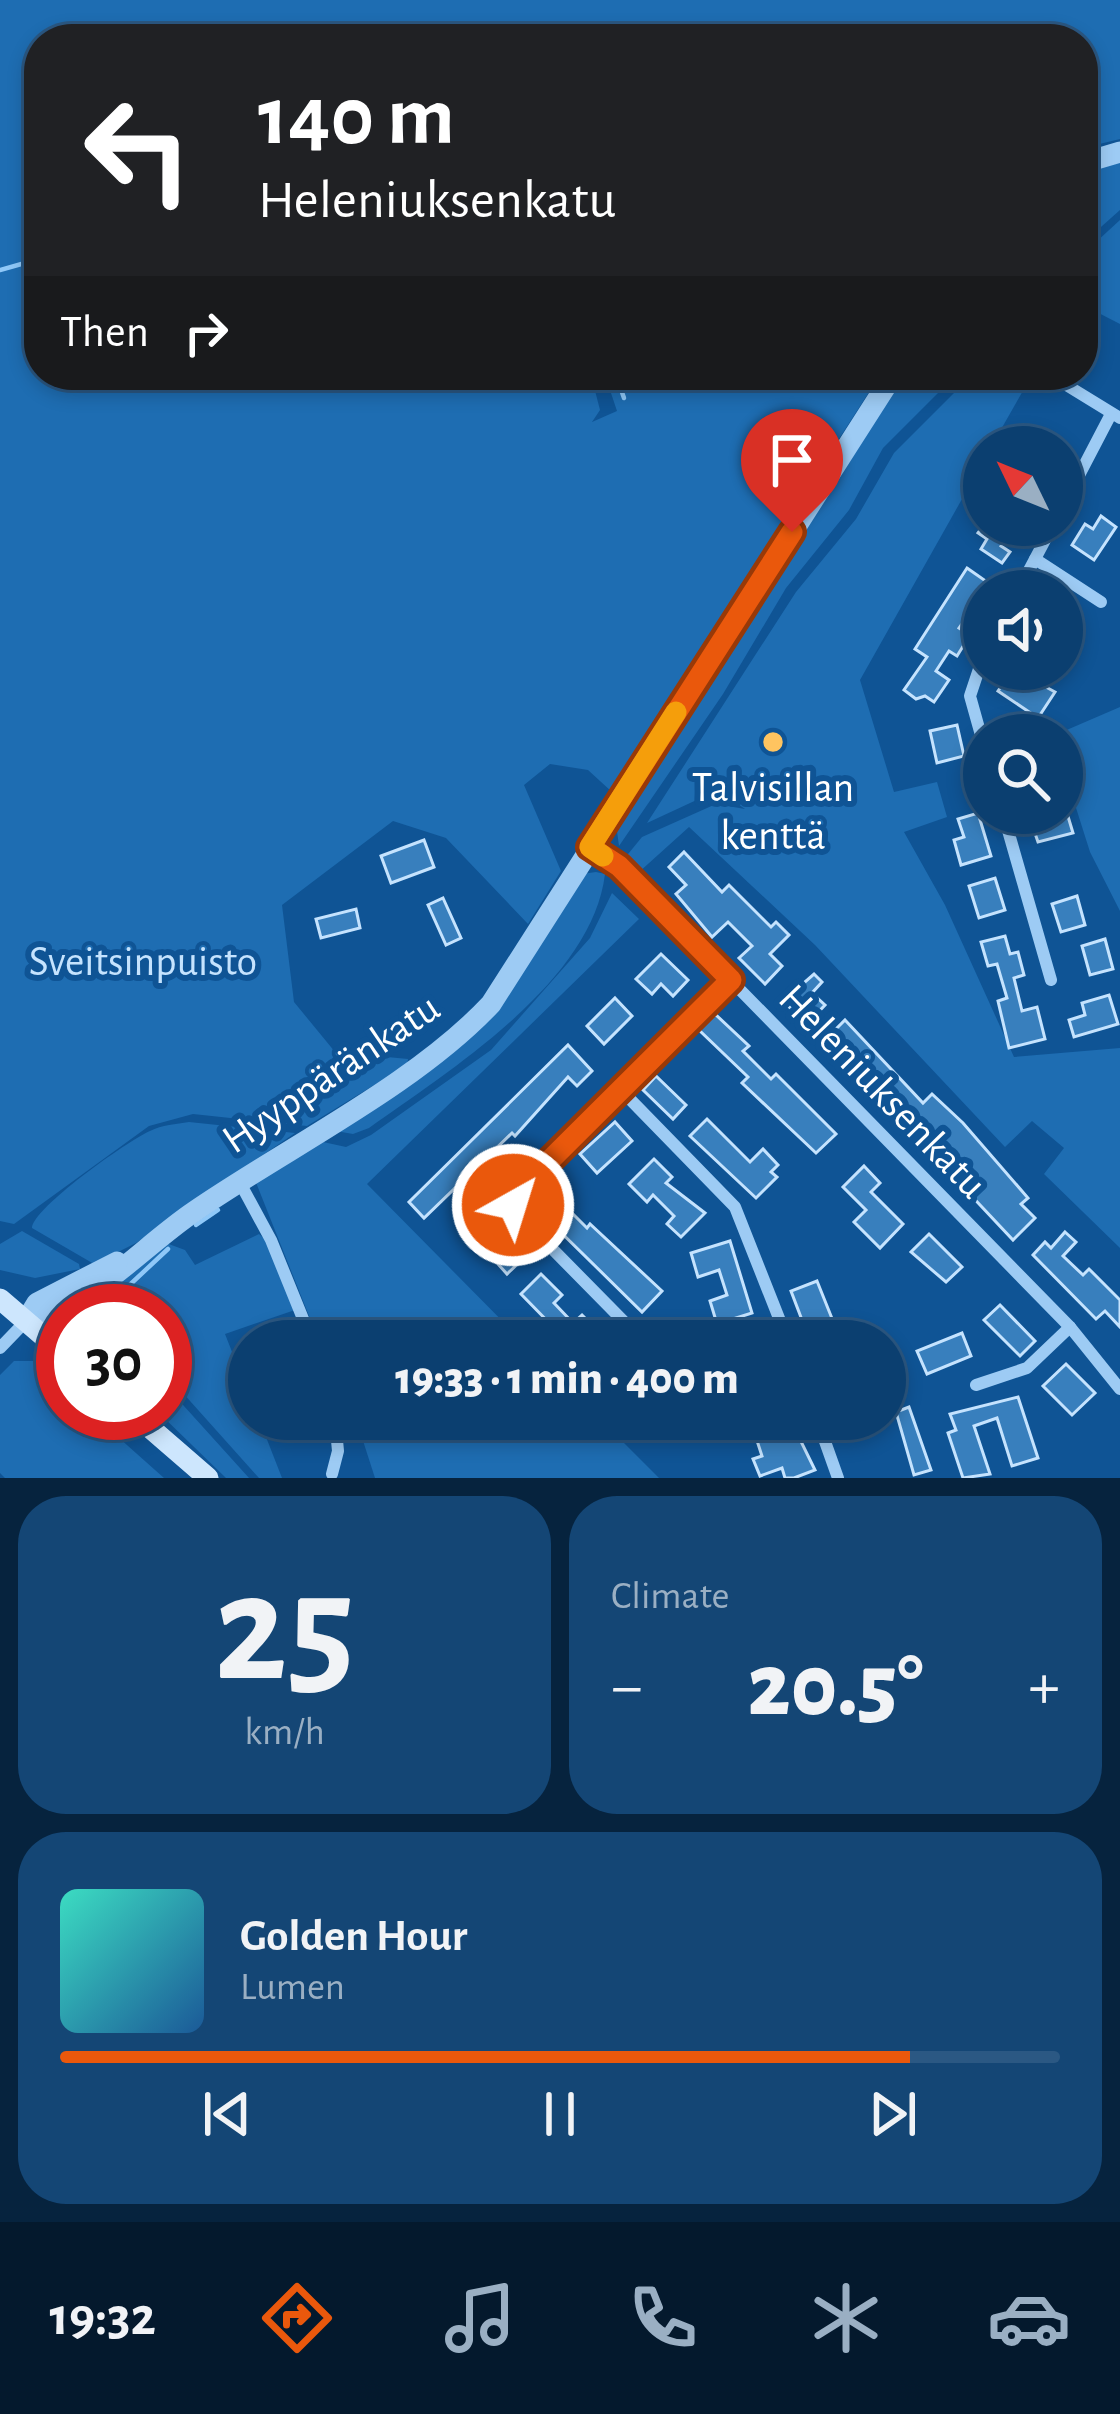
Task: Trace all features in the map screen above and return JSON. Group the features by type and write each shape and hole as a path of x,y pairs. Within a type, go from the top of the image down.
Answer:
{"main road":[{"path":"0,1299 36,1330"},
{"path":"164,1440 208,1478"}],"street":[{"name":"Hyyppäränkatu","path":"26,1321 52,1315 85,1296 128,1258 467,1029 508,980 883,390"},
{"path":"1074,390 1115,416 1083,472"},
{"path":"1029,570 1042,546"},
{"path":"1035,559 1100,602"},
{"path":"1009,834 1051,980"},
{"name":"Heleniuksenkatu","path":"590,847 619,866 731,980 1070,1327 1120,1389"},
{"path":"623,1320 513,1205 517,1193 731,980"},
{"path":"621,1090 735,1207 780,1320"},
{"path":"239,1181 271,1240 303,1320"},
{"path":"0,1348 26,1321"},
{"path":"976,1385 1027,1368 1070,1327"},
{"path":"332,1474 337,1440"},
{"path":"824,1440 838,1478"}],"green space":[{"name":"Sveitsinpuisto","path":"0,0 1120,0 1120,139 1098,144 1098,24 24,24 24,390 595,390 600,410 592,422 617,411 610,390 870,390 612,792 588,770 550,764 524,785 561,871 528,924 446,838 393,821 282,905 294,1002 340,1058 372,1043 387,1057 408,1059 407,1065 307,1126 193,1114 149,1126 14,1224 0,1221"},
{"path":"1120,161 1120,210 1098,230 1098,168"},
{"path":"1120,220 1120,324 1098,313 1098,240"},
{"path":"893,390 941,390 883,448 849,510 786,588 723,694 619,846 616,824"},
{"path":"957,390 1023,390 1003,426 963,426 963,497 860,680 894,792 937,782 947,817 904,832 945,905 1014,1057 1120,1048 1120,1248 1044,1174 1064,1148 1032,1121 1005,1147 815,945 689,827 638,873 624,859 642,837 716,804 745,809 714,787 716,791 647,823 796,592 856,519 894,453"},
{"path":"1120,707 1120,911 1083,830 1083,723"},
{"path":"582,874 605,874 594,914 574,951 512,1020 369,1128 353,1134 330,1130 451,1052"},
{"path":"612,893 639,919 367,1184 501,1320 311,1320 255,1180 314,1140 346,1147 371,1135 491,1050 590,938"},
{"path":"189,1122 295,1133 136,1243 94,1264 32,1228 64,1191 122,1148 155,1129"},
{"path":"22,1231 79,1264 80,1269 35,1278 0,1270 0,1244"},
{"path":"259,1234 268,1242 295,1310 266,1320 228,1320 228,1440 267,1440 282,1478 259,1478 192,1403 192,1284 110,1284 166,1243 185,1250 195,1265"},
{"path":"14,1361 36,1364 36,1440 121,1440 164,1478 5,1478 0,1473 0,1375"},
{"path":"192,1415 249,1478 226,1478 187,1440 192,1440"},
{"path":"363,1440 621,1440 659,1478 375,1478"}],"building":[{"path":"1101,516 1116,527 1094,560 1073,546 1083,546 1085,524 1093,529"},
{"path":"1001,546 1010,552 1002,563 981,549"},
{"path":"963,574 959,628 963,646 957,656 949,651 936,671 949,680 934,702 925,696 916,699 904,690 927,657 915,649"},
{"path":"998,691 1055,692 1041,714 1032,714"},
{"path":"957,725 963,756 937,763 930,731"},
{"path":"984,834 991,856 961,865 954,840"},
{"path":"1035,834 1069,834 1038,842"},
{"path":"424,840 434,867 391,883 381,856"},
{"path":"684,852 722,892 729,885 771,927 776,922 789,935 770,954 782,966 765,984 739,958 752,946 728,922 712,937 676,894 686,885 669,867"},
{"path":"995,878 1005,910 979,918 969,886"},
{"path":"1077,896 1085,925 1061,932 1052,904"},
{"path":"443,898 461,938 446,945 428,905"},
{"path":"356,909 360,928 321,938 316,919"},
{"path":"1005,936 1010,954 1018,952 1024,975 1014,978 1022,1011 1037,1007 1045,1039 1009,1048 998,1001 1007,998 997,964 988,966 981,942"},
{"path":"1105,939 1113,969 1090,975 1082,946"},
{"path":"661,954 688,980 673,996 661,984 652,994 636,979"},
{"path":"814,974 822,982 812,993 825,1005 807,1024 783,1001"},
{"path":"1109,995 1118,1024 1074,1037 1069,1020 1085,1015 1082,1003"},
{"path":"615,998 632,1016 604,1044 587,1026"},
{"path":"715,1014 749,1046 743,1051 771,1079 776,1074 836,1134 816,1153 742,1083 748,1077 699,1030"},
{"path":"845,1020 923,1103 932,1094 963,1123 1028,1198 1021,1204 1035,1218 1013,1240 965,1189 970,1183 948,1162 956,1155 925,1127 916,1136 824,1041"},
{"path":"568,1045 592,1071 577,1086 568,1077 515,1136 512,1133 424,1218 409,1202"},
{"path":"656,1076 686,1105 673,1119 643,1090"},
{"path":"707,1119 750,1162 763,1149 778,1165 771,1172 777,1177 756,1198 690,1136"},
{"path":"615,1122 632,1141 597,1173 580,1154"},
{"path":"654,1159 672,1177 666,1183 705,1213 681,1237 667,1224 674,1216 653,1195 647,1202 629,1184"},
{"path":"864,1166 880,1183 871,1192 903,1224 880,1248 854,1222 866,1210 843,1187"},
{"path":"553,1181 569,1196 562,1203 662,1291 642,1312 531,1203"},
{"path":"498,1228 525,1257 507,1274 480,1244"},
{"path":"1065,1232 1076,1242 1063,1256 1083,1275 1089,1269 1120,1300 1120,1327 1105,1311 1096,1319 1033,1255 1045,1242 1051,1248"},
{"path":"929,1234 962,1267 946,1282 911,1252"},
{"path":"730,1241 752,1313 716,1320 710,1301 727,1295 719,1270 698,1277 691,1253"},
{"path":"541,1274 562,1295 554,1303 570,1320 546,1320 521,1294"},
{"path":"817,1281 833,1320 802,1320 791,1291"},
{"path":"1000,1305 1035,1341 1020,1356 984,1320"},
{"path":"962,1333 971,1356 927,1374 917,1351"},
{"path":"1066,1364 1095,1393 1072,1415 1043,1386"},
{"path":"1018,1397 1038,1458 1012,1466 997,1418 974,1426 990,1474 963,1478 948,1433 956,1430 950,1414"},
{"path":"906,1408 931,1470 914,1475 904,1440"},
{"path":"757,1440 800,1440 815,1470 794,1478 785,1478 782,1468 760,1476 753,1459 762,1456"}],"waterway":[{"path":"0,270 24,263"},
{"path":"621,390 624,398"},
{"path":"196,1225 218,1210"},
{"path":"131,1284 168,1249"}],"slow traffic":[{"path":"603,856 590,847 676,712"}],"place":[{"name":"Talvisillan kenttä","path":"773,742"}],"route":[{"path":"513,1205 517,1193 731,980 619,866 590,847 792,532"}]}
